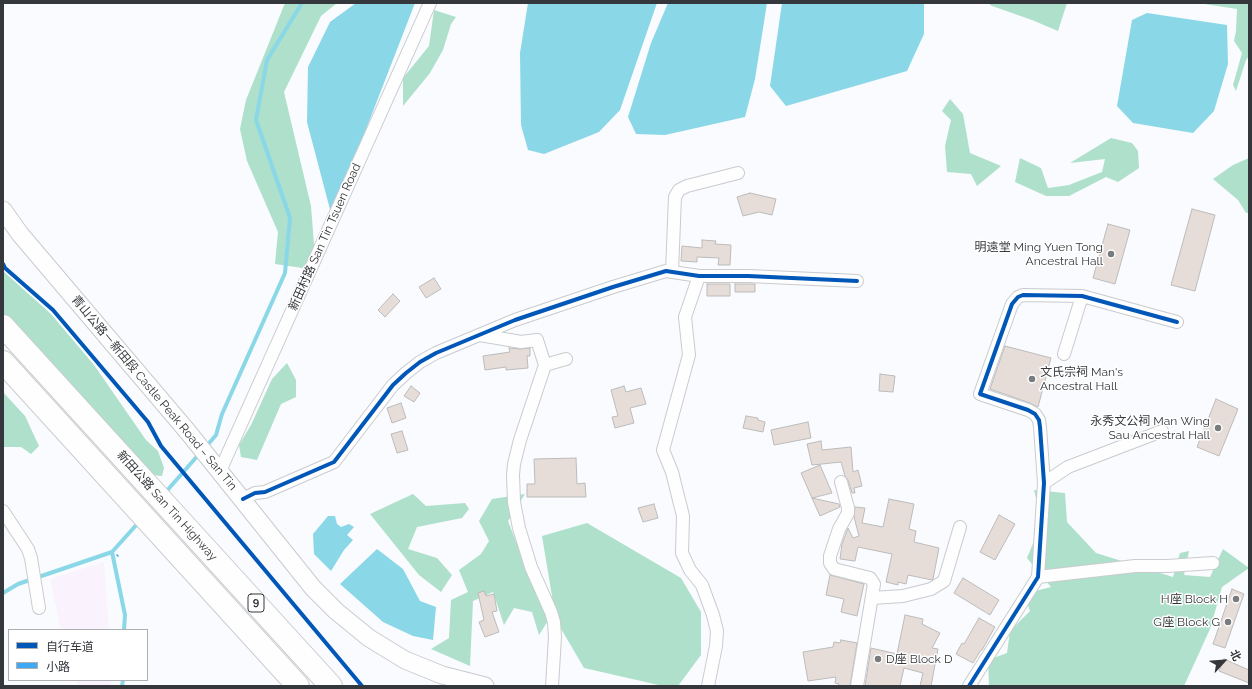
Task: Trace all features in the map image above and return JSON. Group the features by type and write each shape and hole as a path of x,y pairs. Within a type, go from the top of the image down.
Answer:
{"highway":[{"name":"新田公路 San Tin Highway","path":"3,326 331,686"},
{"name":"新田公路 San Tin Highway","path":"3,362 298,686"}],"main road":[{"name":"青山公路－新田段 Castle Peak Road – San Tin","path":"3,210 20,234 188,432 313,588 336,612 358,630 393,653 417,666 456,679 486,686"}],"street":[{"name":"新田村路 San Tin Tsuen Road","path":"217,468 430,3"},
{"path":"672,272 675,197 679,190 687,186 738,174"},
{"path":"243,500 255,493 265,492 334,462 393,385 420,362 436,353 515,320 666,271 699,276 748,276 857,281"},
{"path":"699,276 685,316 689,355 663,450 672,472 683,516 682,553 690,570 702,585 717,631 716,646 708,686"},
{"path":"969,686 1038,577 1044,483 1039,420 1035,414 1028,410 980,394 1012,304 1018,297 1027,295 1082,296 1177,322"},
{"path":"1064,354 1082,296"},
{"path":"480,335 521,342 537,340 545,365 520,440 514,464 513,488 517,517 527,554 554,622 555,637 552,686"},
{"path":"545,365 566,359"},
{"path":"1044,483 1068,467 1162,431"},
{"path":"841,482 848,508 848,514 839,529 830,556 830,563 834,569 870,578 874,584 857,686"},
{"path":"3,511 29,554 33,566 39,608"},
{"path":"872,598 903,596 931,589 944,581 960,527"},
{"path":"1038,577 1135,566 1167,566 1213,563"}],"shaded area":[{"path":"104,562 109,629 61,629 50,579"},
{"path":"76,681 111,681 111,686 78,686"}],"green space":[{"path":"285,3 337,3 321,16 284,92 311,206 316,270 275,264 278,232 247,161 240,129 246,100"},
{"path":"988,3 1067,3 1058,31 992,6"},
{"path":"1198,3 1249,3 1249,56 1246,60 1236,91 1233,85 1242,53 1234,41 1237,9"},
{"path":"434,10 456,17 451,24 443,50 430,73 403,106 403,78 429,46"},
{"path":"950,99 963,114 970,153 1001,166 977,186 971,174 947,172 945,146 951,120 942,111"},
{"path":"1111,138 1132,143 1138,151 1139,168 1118,182 1106,177 1069,196 1046,196 1015,182 1020,158 1041,168 1048,188 1069,185 1102,172 1105,159 1070,163"},
{"path":"1249,158 1249,213 1246,213 1238,200 1213,179 1233,165"},
{"path":"3,271 51,314 94,365 146,440 158,451 164,468 162,476 152,475 3,314"},
{"path":"287,363 296,380 296,397 281,404 257,460 241,457 239,445 251,425 272,379"},
{"path":"3,392 25,416 39,446 31,454 21,447 3,447"},
{"path":"1034,490 1065,493 1067,522 1096,553 1173,577 1180,553 1189,551 1184,575 1210,577 1223,549 1249,568 1222,587 1210,629 1184,686 989,686 988,660 1007,653 1010,631 1030,611 1024,594 1051,587 1027,558 1036,536 1038,507"},
{"path":"413,494 426,506 465,503 469,509 462,518 417,527 408,549 437,558 452,575 441,592 419,575 370,514"},
{"path":"525,494 508,521 517,544 551,616 539,635 532,612 514,608 504,625 493,592 473,601 470,666 431,649 449,638 451,600 468,592 459,570 481,554 489,541 479,521 492,499"},
{"path":"587,523 681,578 701,612 701,655 678,686 663,686 584,668 556,620 542,536"}],"water":[{"path":"356,3 415,3 332,217 307,122 308,67 330,22"},
{"path":"528,3 657,3 620,110 599,132 544,154 528,150 521,125 520,53"},
{"path":"668,3 767,3 755,79 745,117 665,135 636,134 628,117 651,43"},
{"path":"782,3 924,3 924,34 907,71 786,106 770,86"},
{"path":"1147,13 1227,25 1228,64 1214,111 1193,133 1133,123 1117,106 1132,20"},
{"path":"328,516 335,516 337,524 341,527 349,524 354,527 347,535 353,540 344,550 331,571 314,554 313,534"},
{"path":"377,549 403,569 420,601 436,607 433,640 413,636 383,622 340,584"}],"building":[{"path":"750,193 776,199 772,215 759,212 743,216 737,197"},
{"path":"1192,209 1215,215 1195,291 1171,285"},
{"name":"明遠堂 Ming Yuen Tong Ancestral Hall","path":"1108,224 1130,230 1115,284 1093,278"},
{"path":"702,240 716,241 715,244 731,245 730,265 718,265 719,258 697,257 697,262 681,261 682,246 702,248"},
{"path":"434,278 441,289 426,298 419,287"},
{"path":"707,284 730,284 730,296 707,296"},
{"path":"735,284 755,284 755,292 735,292"},
{"path":"393,294 400,301 385,317 378,310"},
{"path":"1005,346 1051,358 1038,407 990,389"},
{"path":"509,348 530,348 530,356 527,356 528,368 506,370 506,367 485,370 483,356 510,352"},
{"path":"880,374 895,376 893,392 879,391"},
{"path":"411,386 420,393 414,402 404,396"},
{"path":"624,386 626,392 641,388 646,404 630,408 634,423 615,428 612,417 618,416 611,390"},
{"name":"永秀文公祠 Man Wing Sau Ancestral Hall","path":"1216,399 1238,409 1219,456 1197,447"},
{"path":"401,403 406,418 392,423 387,408"},
{"path":"746,416 758,418 758,420 765,422 763,432 743,428"},
{"path":"808,422 811,438 774,445 771,430"},
{"path":"402,431 408,450 397,453 391,434"},
{"path":"821,441 822,450 851,447 853,472 858,470 862,486 854,488 855,493 852,493 841,462 812,465 807,444"},
{"path":"576,458 577,484 585,483 586,497 527,497 527,484 535,484 534,459"},
{"path":"820,465 832,493 812,498 801,473"},
{"path":"812,498 839,504 840,507 820,516"},
{"path":"889,499 914,504 909,529 916,531 914,542 939,548 932,580 908,575 906,584 898,582 898,585 886,582 892,554 858,547 855,561 840,559 842,544 848,528 853,538 859,536 854,517 855,507 865,508 862,523 883,527"},
{"path":"654,504 658,518 643,522 638,508"},
{"path":"999,515 1015,524 995,560 980,552"},
{"path":"830,575 864,584 857,616 841,612 844,599 826,595"},
{"path":"963,578 999,600 990,615 954,593"},
{"path":"1232,589 1244,594 1225,648 1213,644"},
{"path":"484,591 486,596 494,594 497,611 492,612 499,632 485,637 479,622 484,620 478,593"},
{"path":"905,615 923,619 922,624 940,633 932,648 938,649 931,686 920,686 923,673 904,668 900,686 865,686 871,648 897,654"},
{"path":"979,618 995,627 973,663 956,654 962,643 964,644"},
{"path":"841,640 857,643 850,686 838,686 839,684 835,683 836,677 808,681 803,652 833,647 834,642 840,643"},
{"path":"1224,659 1249,670 1249,683 1219,671"}],"waterway":[{"path":"205,448 216,435 222,414 285,273 290,218 256,120 267,60 302,3"},
{"path":"164,494 200,453"},
{"path":"124,629 125,615 112,552 139,522"},
{"path":"3,593 18,584 112,552"},
{"path":"122,686 123,681"}],"cycle path":[{"path":"3,264 5,268 53,310 148,422 161,446 362,686"},
{"path":"243,499 255,493 265,492 334,462 393,385 420,362 436,353 515,320 666,271 699,276 748,276 857,281"},
{"path":"969,686 1038,577 1044,483 1039,420 1035,414 1028,410 980,394 1012,304 1018,297 1023,295 1082,296 1177,322"}],"place":[{"name":"明遠堂 Ming Yuen Tong Ancestral Hall","path":"1111,254"},
{"name":"文氏宗祠 Man's Ancestral Hall","path":"1032,379"},
{"name":"永秀文公祠 Man Wing Sau Ancestral Hall","path":"1218,428"},
{"name":"H座 Block H","path":"1236,599"},
{"name":"G座 Block G","path":"1228,622"},
{"name":"D座 Block D","path":"878,659"}]}
